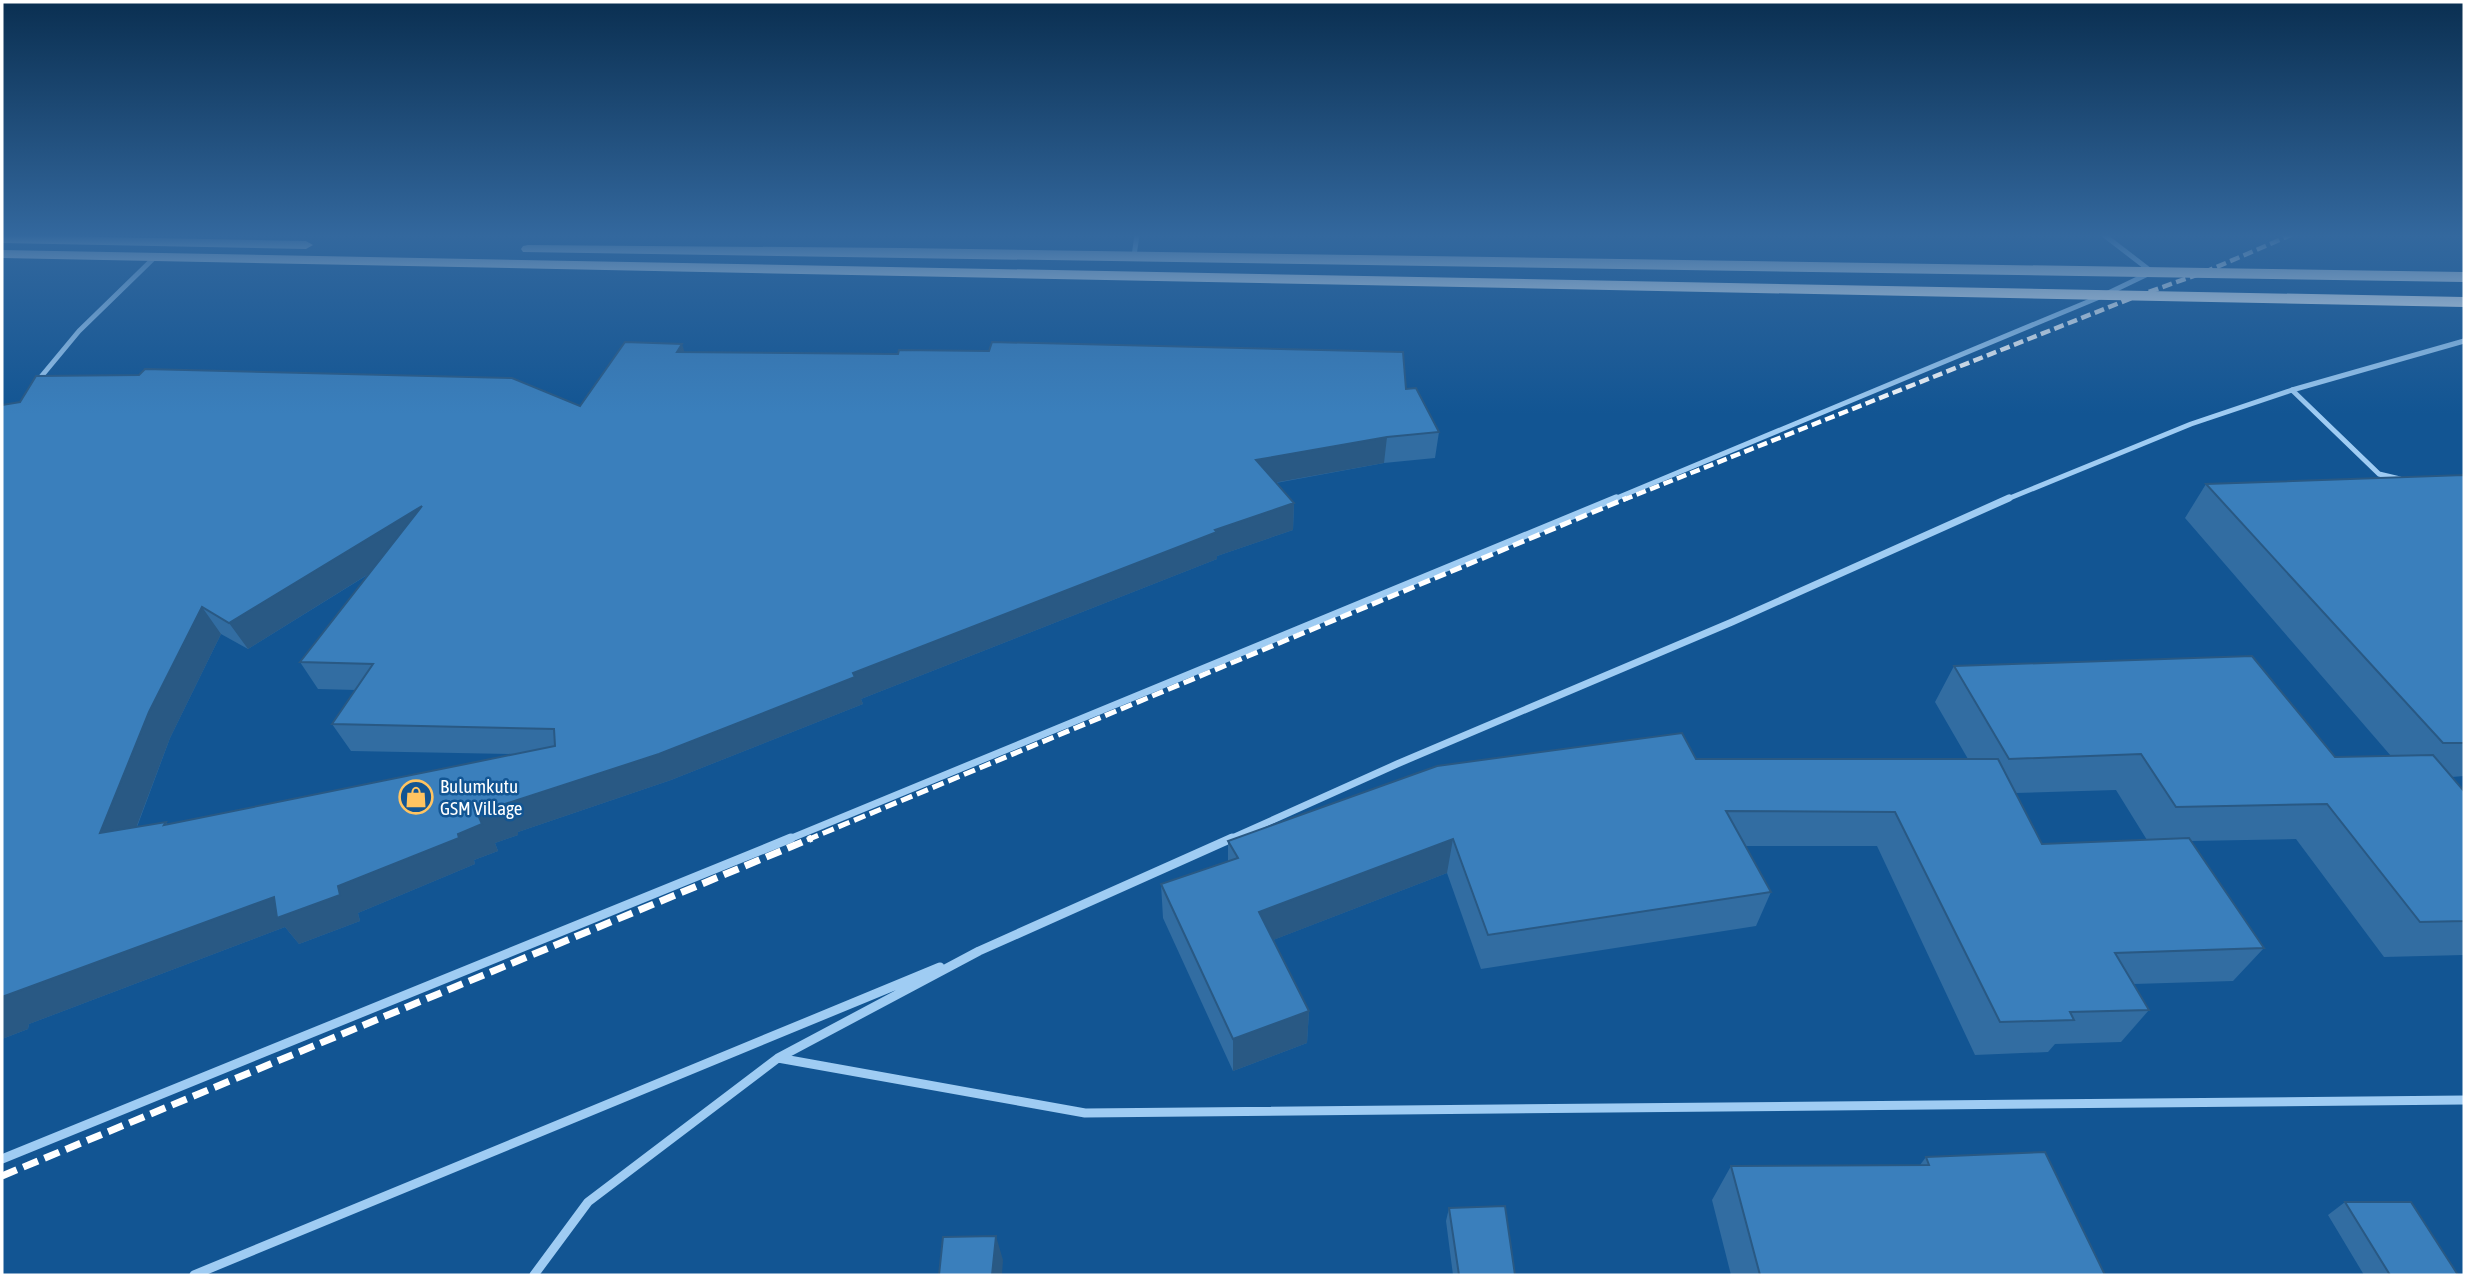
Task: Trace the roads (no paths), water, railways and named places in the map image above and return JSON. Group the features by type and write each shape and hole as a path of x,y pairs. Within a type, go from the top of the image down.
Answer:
{"highway":[{"path":"2032,295 2464,302"}],"street":[{"path":"30,389 79,331 116,295"},
{"path":"2,1158 1076,722 2105,295"},
{"path":"194,1275 979,951 1397,764 1732,622 2011,496 2191,424 2292,390 2464,341"},
{"path":"2292,390 2379,474 2409,480"},
{"path":"534,1275 588,1202 778,1058 979,951"},
{"path":"778,1058 1085,1113 2464,1100"}],"railway":[{"path":"1623,500 2141,295"},
{"path":"807,840 1627,498"},
{"path":"2,1176 812,838"}],"place":[{"name":"Bulumkutu GSM Village","path":"416,797"}]}
